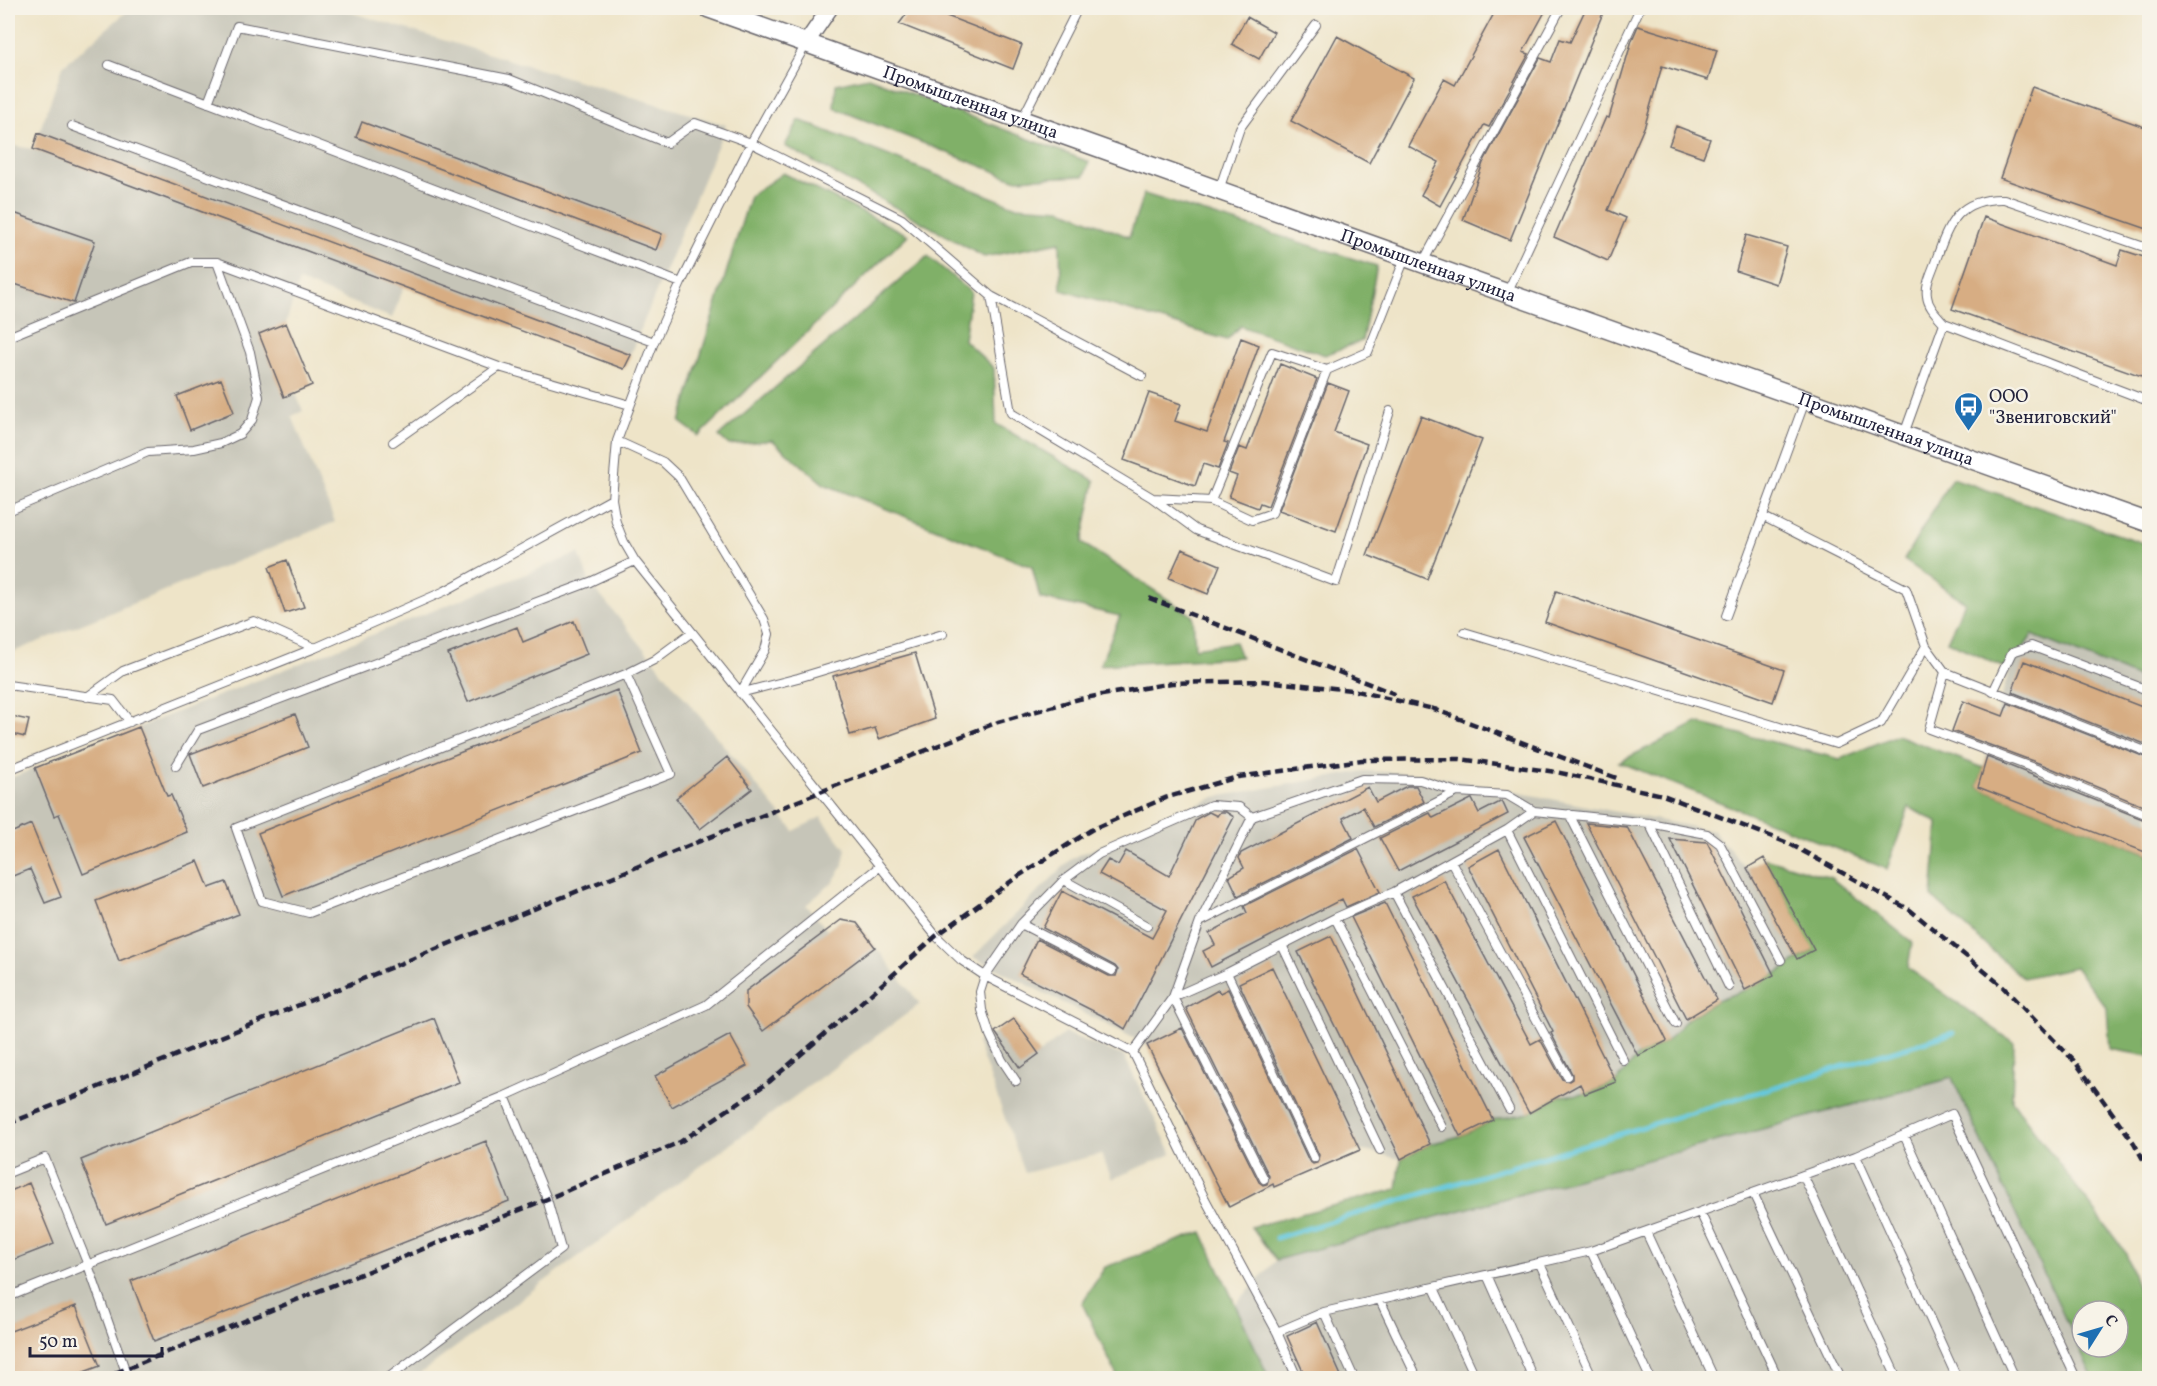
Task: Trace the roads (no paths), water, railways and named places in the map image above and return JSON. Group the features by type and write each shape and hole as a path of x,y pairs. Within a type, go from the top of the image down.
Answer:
{"street":[{"name":"Промышленная улица","path":"708,8 1506,295 2150,523"},
{"path":"806,43 830,8"}],"lane":[{"path":"1022,121 1078,8"},
{"path":"1211,501 1272,352 1327,369 1368,352 1413,261 1561,8"},
{"path":"1506,295 1640,8"},
{"path":"1218,191 1240,128 1316,25"},
{"path":"208,103 237,26 509,79 667,143 695,123 751,143 902,219 991,296 1142,376"},
{"path":"806,43 751,143 654,342 617,441 612,499 616,522 635,561 936,936 961,960 986,976 1133,1052 1205,1199 1276,1332 1297,1378"},
{"path":"109,66 681,284"},
{"path":"72,126 654,342"},
{"path":"2150,249 2004,199 1988,198 1971,204 1956,215 1946,232 1927,286 1927,298 1944,323 2150,400"},
{"path":"8,337 191,262 217,262 499,367 630,405"},
{"path":"8,511 148,452 194,449 220,443 240,434 252,420 259,397 250,352 217,262"},
{"path":"991,296 1011,413 1151,497 1196,530 1336,582 1390,411"},
{"path":"1904,436 1944,323"},
{"path":"393,442 499,367"},
{"path":"1151,497 1211,501 1252,520 1272,513 1327,369"},
{"path":"1726,615 1805,401"},
{"path":"617,441 663,462 679,477 764,619 769,634 765,650 740,693"},
{"path":"8,770 315,648 445,591 612,499"},
{"path":"1762,516 1906,589 1926,646 1946,672 2150,753"},
{"path":"176,766 198,730 590,582 635,561"},
{"path":"87,697 123,671 254,621 315,648"},
{"path":"626,674 671,774 309,914 262,901 236,828 626,674 654,660 692,632"},
{"path":"1464,632 1836,744 1881,723 1926,646"},
{"path":"740,693 943,634"},
{"path":"1993,692 2012,652 2031,646 2150,691"},
{"path":"1946,672 1929,729 2039,770 2150,816"},
{"path":"8,685 113,700 130,722"},
{"path":"1133,1052 1173,997 1200,922 1252,817 1362,779 1420,780 1456,792 1507,795 1534,811 1649,823 1707,834 1720,844 1781,960"},
{"path":"1200,922 1456,792"},
{"path":"1016,1081 1002,1060 982,1010 980,992 986,976 1021,924 1064,880 1099,854 1211,805 1239,807 1252,817"},
{"path":"1173,997 1227,973 1335,918 1394,892 1507,830 1534,811"},
{"path":"1569,814 1676,1024"},
{"path":"1649,823 1729,987"},
{"path":"1507,830 1623,1060"},
{"path":"1451,861 1567,1076"},
{"path":"8,1297 506,1096 706,1005 879,867"},
{"path":"1064,880 1147,927"},
{"path":"1394,892 1509,1109"},
{"path":"1335,918 1442,1127"},
{"path":"1021,924 1112,971"},
{"path":"1282,945 1380,1150"},
{"path":"1227,973 1314,1158"},
{"path":"1173,997 1264,1179"},
{"path":"384,1378 391,1377 561,1249 547,1200 506,1096"},
{"path":"1276,1332 1324,1312 1591,1251 1856,1155 1952,1114 2076,1378"},
{"path":"1904,1135 2015,1378"},
{"path":"1856,1155 1957,1378"},
{"path":"8,1173 45,1158 88,1265 128,1378"},
{"path":"1803,1175 1897,1378"},
{"path":"1753,1193 1841,1378"},
{"path":"1700,1212 1778,1378"},
{"path":"1646,1232 1714,1378"},
{"path":"1591,1251 1650,1378"},
{"path":"1540,1264 1593,1378"},
{"path":"1487,1275 1533,1378"},
{"path":"1434,1288 1476,1378"},
{"path":"1380,1300 1416,1378"},
{"path":"1324,1312 1354,1378"}],"waterway":[{"path":"1276,1238 1953,1033"}],"railway":[{"path":"1149,598 1395,694"},
{"path":"8,1124 820,792 998,722 1079,699 1172,683 1264,681 1352,690 1438,710"},
{"path":"1431,708 1619,779"},
{"path":"103,1378 547,1199 680,1142 769,1082 936,936 1017,877 1091,830 1165,798 1238,777 1362,760 1460,759 1556,772 1663,795 1788,843 1910,910 2001,985 2076,1063 2134,1143 2150,1172"}],"place":[{"name":"ООО \"Звениговский\"","path":"1968,432"}]}
